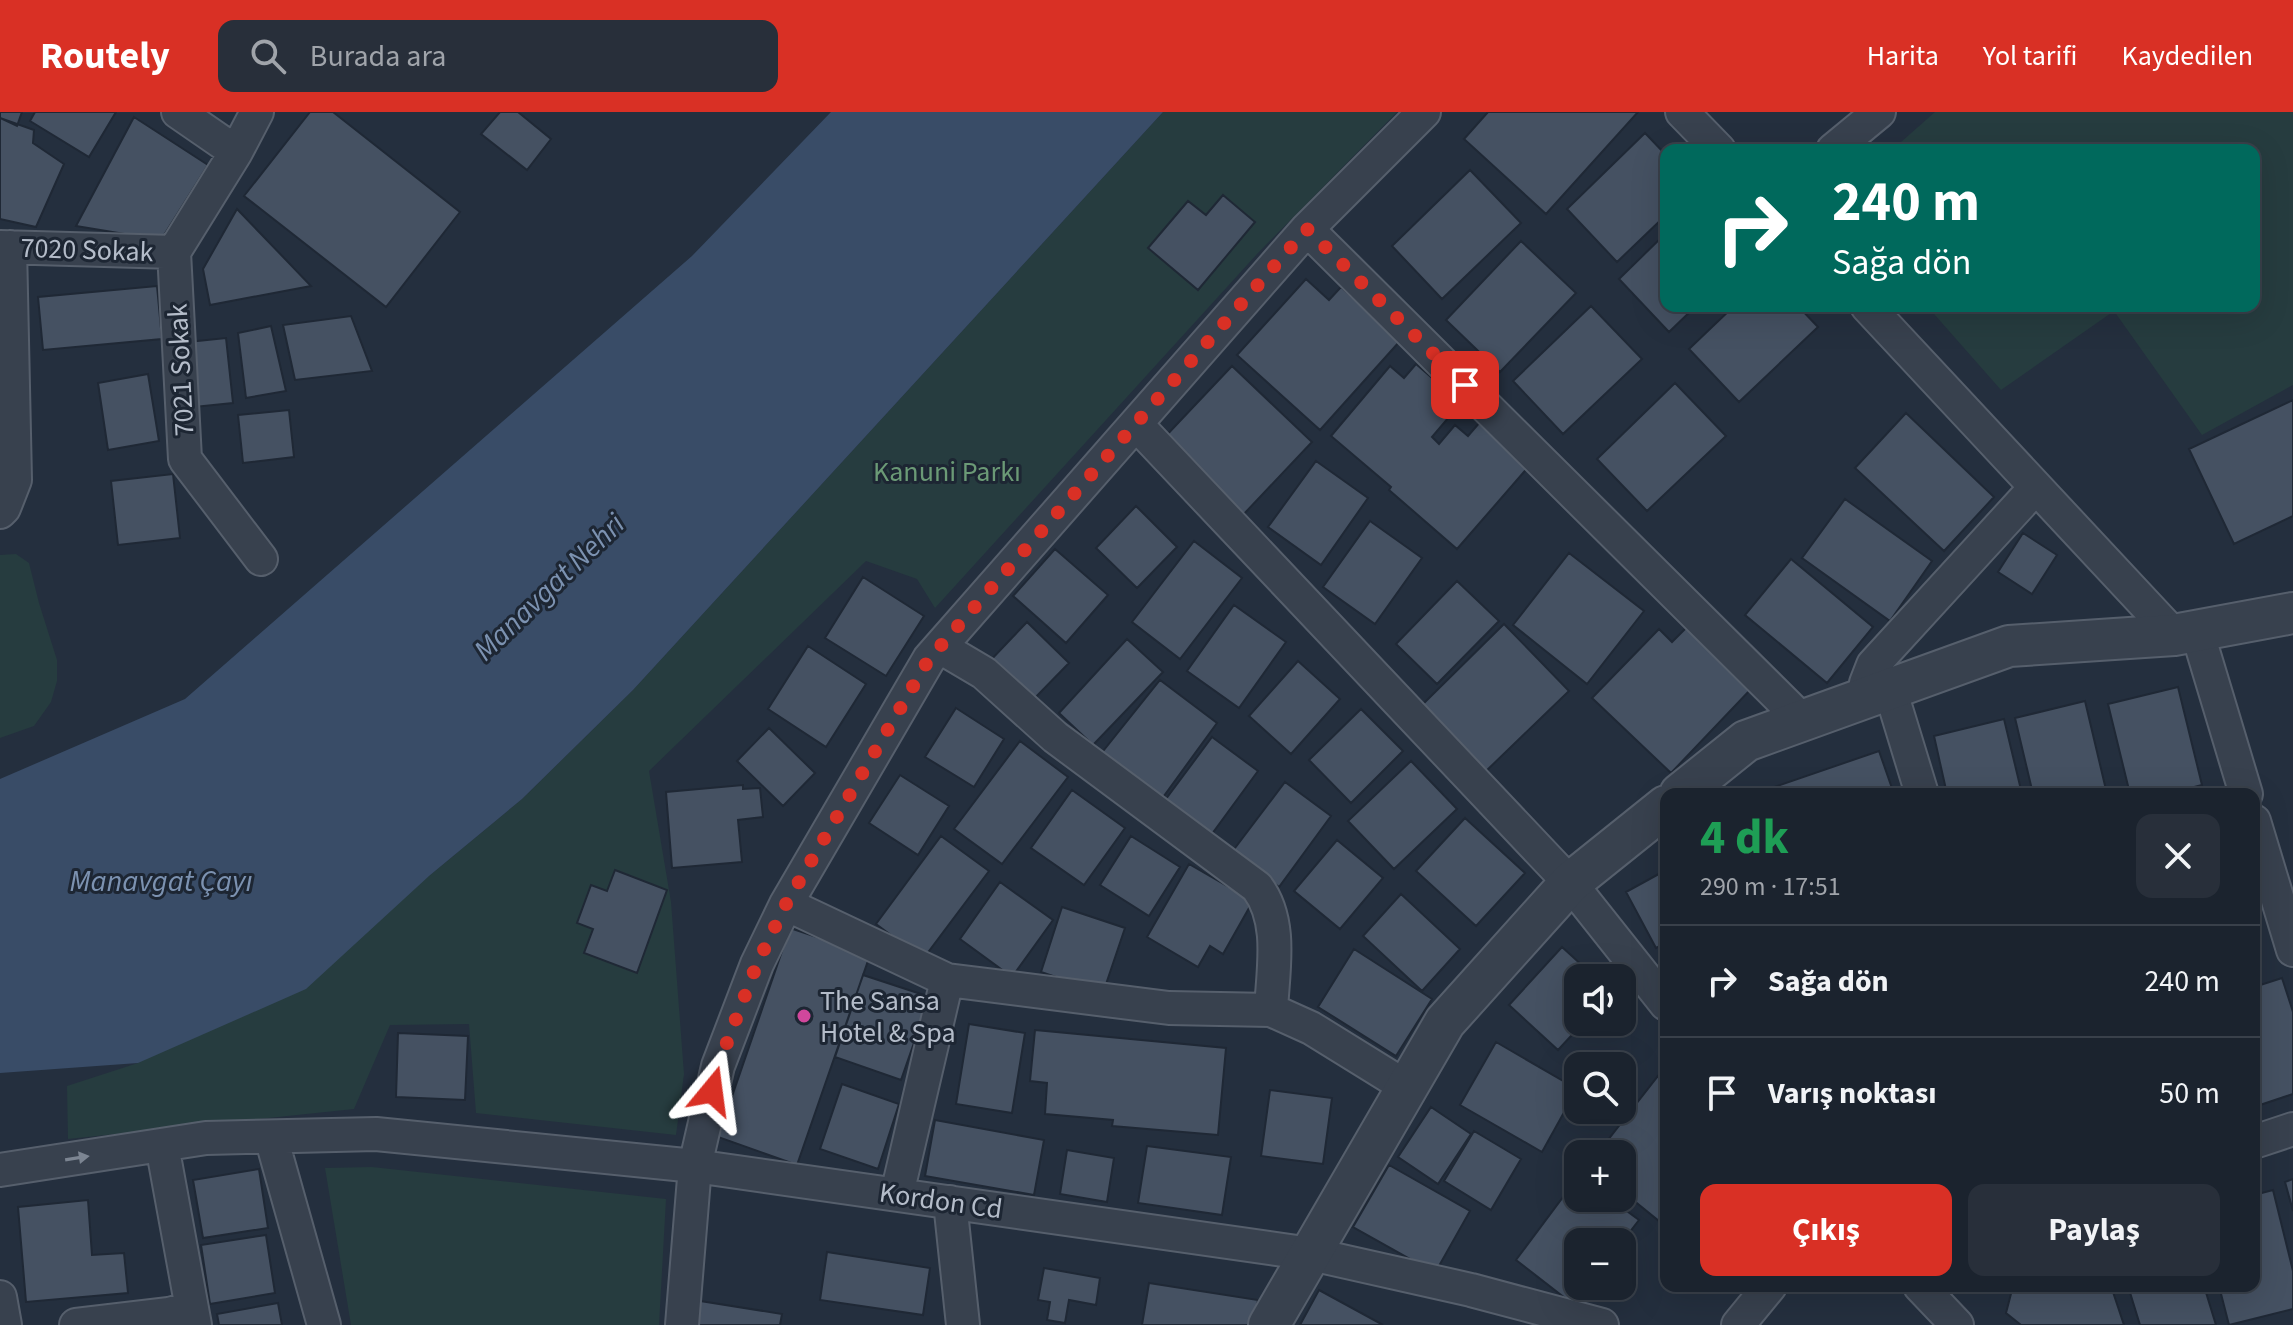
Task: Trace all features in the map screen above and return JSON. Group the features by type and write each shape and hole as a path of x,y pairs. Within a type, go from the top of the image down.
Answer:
{"street":[{"path":"178,112 236,152"},
{"path":"174,252 257,112"},
{"path":"682,1325 695,1166 718,1066 757,964 786,904 929,659 1307,229 1424,112"},
{"path":"1682,112 1713,144"},
{"path":"1840,144 1879,112"},
{"path":"1307,229 1803,721"},
{"path":"0,512 15,480 5,247"},
{"name":"7020 Sokak","path":"5,247 174,252"},
{"name":"7021 Sokak","path":"174,252 185,459 261,559"},
{"path":"1873,312 2036,487 2185,633 2244,788"},
{"path":"1136,424 1570,883 1660,996"},
{"path":"1919,788 1877,694 1866,683 1873,665 2036,487"},
{"path":"1687,788 1746,741 2009,646 2185,633 2293,613"},
{"path":"940,647 984,673 1055,737 1257,887 1267,900 1274,933 1271,1010"},
{"path":"1269,1325 1445,1022 1570,883 1660,811"},
{"path":"2260,841 2293,950"},
{"path":"786,904 947,980 1169,1008 1271,1010 1311,1028 1408,1088"},
{"path":"897,1194 947,980"},
{"path":"2260,1140 2293,1129"},
{"name":"Kordon Cd","path":"0,1170 206,1138 376,1134 695,1166 1311,1254 1536,1317 1602,1325"},
{"path":"271,1137 324,1325"},
{"path":"76,1325 169,1314 193,1316 162,1145"},
{"path":"950,1202 963,1325"},
{"path":"1738,1325 1765,1292"},
{"path":"1926,1292 1957,1325"},
{"path":"0,1297 5,1325"}],"green space":[{"name":"Kanuni Parkı","path":"1163,112 1397,112 1257,254 935,608 917,579 866,561 649,771 671,902 684,1074 676,1135 476,1113 469,1024 390,1025 354,1109 68,1139 67,1086 138,1063 429,876 522,799 633,690"},
{"path":"1935,112 2293,112 2293,385 2202,435 2115,312 2260,312 2260,144 1899,144"},
{"path":"1932,312 2113,312 2001,390"},
{"path":"16,554 29,563 57,660 57,681 51,702 34,726 0,738 0,555"},
{"path":"372,1167 666,1199 659,1325 351,1325 325,1168"}],"water":[{"name":"Manavgat Çayı","path":"831,112 1163,112 633,690 522,799 429,876 306,989 138,1063 0,1073 0,779 185,699 692,256"}],"building":[{"path":"0,112 22,112 17,126 0,118"},
{"path":"35,112 116,112 89,157 30,121"},
{"path":"310,112 333,112 460,212 386,307 244,196"},
{"path":"500,112 518,112 551,139 527,170 481,134"},
{"path":"1488,112 1638,112 1546,214 1464,139"},
{"path":"134,117 208,165 161,240 76,226"},
{"path":"0,118 34,130 33,143 64,164 36,227 0,219"},
{"path":"1645,133 1660,149 1660,221 1617,262 1567,209"},
{"path":"1470,170 1521,223 1442,299 1392,246"},
{"path":"1223,195 1255,222 1198,290 1148,248 1188,201 1206,215"},
{"path":"237,209 311,286 210,305 203,269"},
{"path":"1660,239 1660,312 1690,312 1669,332 1619,279"},
{"path":"1521,241 1576,293 1500,372 1446,320"},
{"path":"1306,279 1329,300 1341,287 1400,341 1320,430 1237,355"},
{"path":"157,286 162,339 43,350 38,297"},
{"path":"1591,306 1642,359 1563,434 1513,381"},
{"path":"1728,312 1804,312 1818,327 1739,402 1689,349"},
{"path":"351,316 372,371 295,380 283,325"},
{"path":"271,326 286,391 246,398 238,333"},
{"path":"226,338 233,403 194,407 188,342"},
{"path":"1416,364 1461,403 1432,437 1439,444 1455,425 1468,436 1480,422 1530,465 1457,549 1331,436 1390,366 1404,378"},
{"path":"1232,366 1312,442 1242,516 1162,440"},
{"path":"148,374 159,441 108,450 98,383"},
{"path":"1675,383 1726,436 1647,511 1597,459"},
{"path":"2293,400 2293,516 2234,544 2189,449"},
{"path":"289,410 294,457 243,463 238,415"},
{"path":"1906,413 1994,497 1944,551 1855,468"},
{"path":"1316,461 1368,498 1321,565 1268,527"},
{"path":"173,474 180,538 118,545 111,481"},
{"path":"1845,499 1932,561 1890,621 1802,558"},
{"path":"1136,506 1177,547 1137,588 1096,548"},
{"path":"1370,521 1422,558 1375,624 1323,587"},
{"path":"2023,533 2057,555 2032,594 1998,572"},
{"path":"1194,541 1242,578 1180,659 1132,622"},
{"path":"1055,549 1108,595 1066,643 1013,596"},
{"path":"1569,553 1644,611 1587,684 1513,625"},
{"path":"1791,559 1873,627 1827,683 1745,615"},
{"path":"863,577 924,616 886,676 825,638"},
{"path":"1457,581 1499,621 1437,684 1396,644"},
{"path":"1234,605 1286,642 1239,708 1187,671"},
{"path":"1027,622 1069,663 1029,704 987,664"},
{"path":"1504,624 1569,691 1484,773 1420,707"},
{"path":"1688,626 1752,688 1671,773 1592,698 1659,629 1672,642"},
{"path":"1127,639 1163,672 1093,745 1059,713"},
{"path":"808,646 866,684 826,747 768,709"},
{"path":"1298,661 1340,699 1291,754 1249,716"},
{"path":"1160,680 1217,723 1161,800 1100,755"},
{"path":"2178,687 2202,785 2190,788 2129,788 2108,704"},
{"path":"2085,701 2106,788 2032,788 2015,718"},
{"path":"956,708 1004,739 974,787 925,757"},
{"path":"1361,709 1403,751 1351,803 1309,760"},
{"path":"2004,719 2021,788 1946,788 1934,736"},
{"path":"769,728 815,773 783,806 737,761"},
{"path":"1212,737 1258,771 1206,842 1160,807"},
{"path":"1020,741 1068,777 1002,864 954,829"},
{"path":"1879,751 1892,788 1771,788"},
{"path":"1411,761 1457,809 1394,869 1348,821"},
{"path":"900,775 949,806 918,855 869,823"},
{"path":"1285,782 1331,816 1279,887 1232,852"},
{"path":"743,785 743,789 760,788 763,817 738,820 742,862 672,868 666,792"},
{"path":"1072,790 1125,828 1084,885 1031,848"},
{"path":"1465,818 1525,873 1476,926 1416,871"},
{"path":"941,836 989,871 923,959 876,924"},
{"path":"1131,836 1180,867 1149,916 1100,885"},
{"path":"1337,840 1383,878 1340,929 1294,891"},
{"path":"1189,864 1253,901 1223,954 1210,946 1198,967 1147,937"},
{"path":"615,870 667,890 637,973 584,953 593,929 577,923 591,885 607,891"},
{"path":"1660,873 1660,946 1656,948 1626,892"},
{"path":"1000,882 1053,920 1012,977 960,939"},
{"path":"1401,894 1460,949 1422,991 1363,936"},
{"path":"1062,907 1125,928 1103,993 1041,972"},
{"name":"The Sansa Hotel & Spa","path":"790,928 870,955 797,1165 718,1137"},
{"path":"1562,947 1581,964 1564,964 1564,1036 1571,1036 1558,1050 1509,1005"},
{"path":"1354,949 1432,999 1396,1056 1318,1007"},
{"path":"863,975 930,997 901,1080 835,1057"},
{"path":"2282,978 2293,1012 2293,1094 2260,1105 2260,985"},
{"path":"969,1024 1025,1033 1012,1113 956,1104"},
{"path":"1035,1030 1226,1048 1218,1135 1112,1126 1113,1120 1045,1114 1047,1083 1030,1081"},
{"path":"398,1033 468,1036 465,1100 396,1097"},
{"path":"1496,1042 1564,1081 1564,1112 1542,1152 1460,1105"},
{"path":"1658,1076 1660,1078 1659,1221 1636,1202 1636,1140 1608,1140 1620,1124 1636,1124 1636,1104"},
{"path":"842,1084 899,1104 878,1169 820,1149"},
{"path":"1270,1090 1332,1098 1323,1164 1261,1156"},
{"path":"1431,1107 1471,1134 1438,1184 1398,1157"},
{"path":"935,1120 1044,1140 1034,1195 925,1176"},
{"path":"1474,1131 1521,1159 1491,1210 1444,1181"},
{"path":"1147,1146 1231,1157 1222,1215 1138,1203"},
{"path":"1067,1150 1114,1158 1107,1202 1060,1194"},
{"path":"1389,1165 1470,1211 1435,1273 1353,1227"},
{"path":"259,1169 268,1228 203,1238 193,1180"},
{"path":"2293,1179 2293,1211 2285,1182"},
{"path":"2273,1190 2293,1271 2293,1309 2229,1325 2221,1292 2260,1292 2260,1193"},
{"path":"1564,1196 1564,1212 1628,1212 1639,1220 1633,1228 1564,1228 1564,1297 1516,1260"},
{"path":"88,1200 92,1255 124,1253 128,1293 26,1302 18,1207"},
{"path":"266,1235 275,1293 210,1304 201,1245"},
{"path":"827,1252 930,1268 923,1315 820,1300"},
{"path":"1044,1268 1100,1278 1096,1305 1069,1300 1065,1323 1047,1320 1050,1302 1038,1300"},
{"path":"1149,1283 1258,1300 1254,1325 1142,1325"},
{"path":"1319,1290 1383,1325 1300,1325"},
{"path":"2011,1292 2113,1292 2124,1325 2021,1325 2006,1313"},
{"path":"2130,1292 2206,1292 2216,1325 2140,1325"},
{"path":"694,1300 782,1314 780,1325 690,1325"},
{"path":"278,1303 282,1325 219,1325 217,1314"}],"place":[{"name":"The Sansa Hotel & Spa","path":"804,1016"}],"route":[{"path":"712,1091 718,1066 757,964 786,904 929,659 1307,229 1465,385"}],"water label":[{"name":"Manavgat Nehri","path":"549,587"}]}
